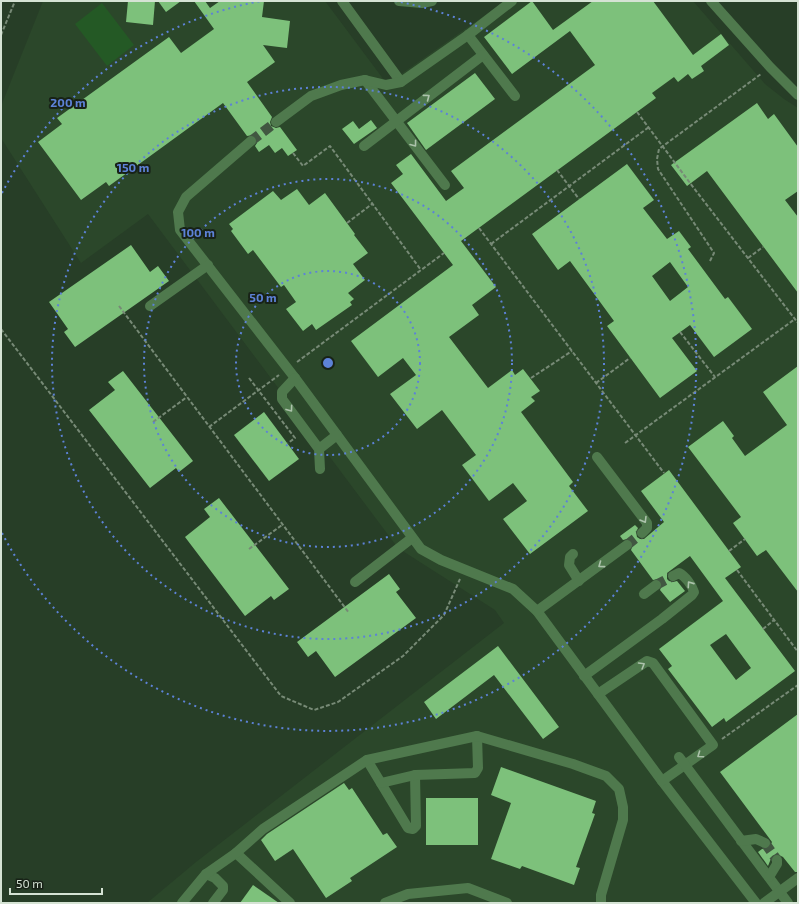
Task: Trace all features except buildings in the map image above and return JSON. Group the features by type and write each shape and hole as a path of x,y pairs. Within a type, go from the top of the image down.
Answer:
{"street":[{"path":"342,1 401,82"},
{"path":"399,1 422,3 432,1"},
{"path":"276,122 311,96 341,85 365,80 386,85 401,82 468,35 512,1"},
{"path":"711,1 770,67 798,95"},
{"path":"468,35 515,96"},
{"path":"364,146 483,55"},
{"path":"365,80 445,185"},
{"path":"250,141 186,196 178,212 180,230 296,378 421,549 441,560 513,589 537,611 662,781 756,903"},
{"path":"150,306 208,265"},
{"path":"296,378 282,392 282,399 319,449 320,469"},
{"path":"319,449 337,435"},
{"path":"597,457 631,509 647,523 648,528 642,533"},
{"path":"355,582 412,538"},
{"path":"537,611 627,545"},
{"path":"573,554 570,557 569,564 583,578"},
{"path":"584,676 692,595 694,592 693,589 683,575 679,573 673,576"},
{"path":"644,594 656,585"},
{"path":"598,694 623,682 647,661 653,663 713,745 682,761 662,781"},
{"path":"381,783 415,775 474,773 478,768 476,736"},
{"path":"182,903 206,874 236,853 263,829 367,760 476,736 573,764 606,776 619,789 623,807 623,820 601,895 601,903"},
{"path":"367,760 408,828 413,829 416,826 415,775"},
{"path":"682,761 788,903"},
{"path":"741,841 756,839 765,843"},
{"path":"236,853 290,903"},
{"path":"769,877 777,864 777,860"},
{"path":"206,874 215,878 223,886 223,890 213,903"},
{"path":"764,903 798,878"},
{"path":"385,903 408,894 468,888 507,903"}],"path":[{"path":"1,35 15,1"},
{"path":"710,261 714,253 658,169 657,158 659,149 770,67"},
{"path":"637,112 798,323"},
{"path":"491,244 649,127"},
{"path":"293,153 302,166 330,146 421,270"},
{"path":"557,170 579,199"},
{"path":"347,223 372,204"},
{"path":"479,228 664,473"},
{"path":"748,258 764,247"},
{"path":"209,427 444,253"},
{"path":"119,306 349,614"},
{"path":"625,443 795,319"},
{"path":"1,329 281,696 314,710 338,702 403,656 444,616 464,569"},
{"path":"680,332 715,377"},
{"path":"531,378 572,351"},
{"path":"596,383 630,358"},
{"path":"249,378 295,438 288,443"},
{"path":"153,422 186,397"},
{"path":"249,550 282,525"},
{"path":"729,551 745,539"},
{"path":"737,570 798,652"},
{"path":"763,629 774,620"},
{"path":"713,745 798,685"}],"shaded area":[{"path":"43,1 325,1 387,84 505,1 693,1 765,84 798,108 798,903 147,903 196,862 504,623 495,610 398,548 148,214 81,263 1,138 1,106"}],"green space":[{"path":"102,3 134,45 107,66 75,24"}],"tunnel":[{"path":"251,141 276,122"},
{"path":"627,545 642,533"},
{"path":"656,585 673,576"},
{"path":"765,843 777,860"}]}
